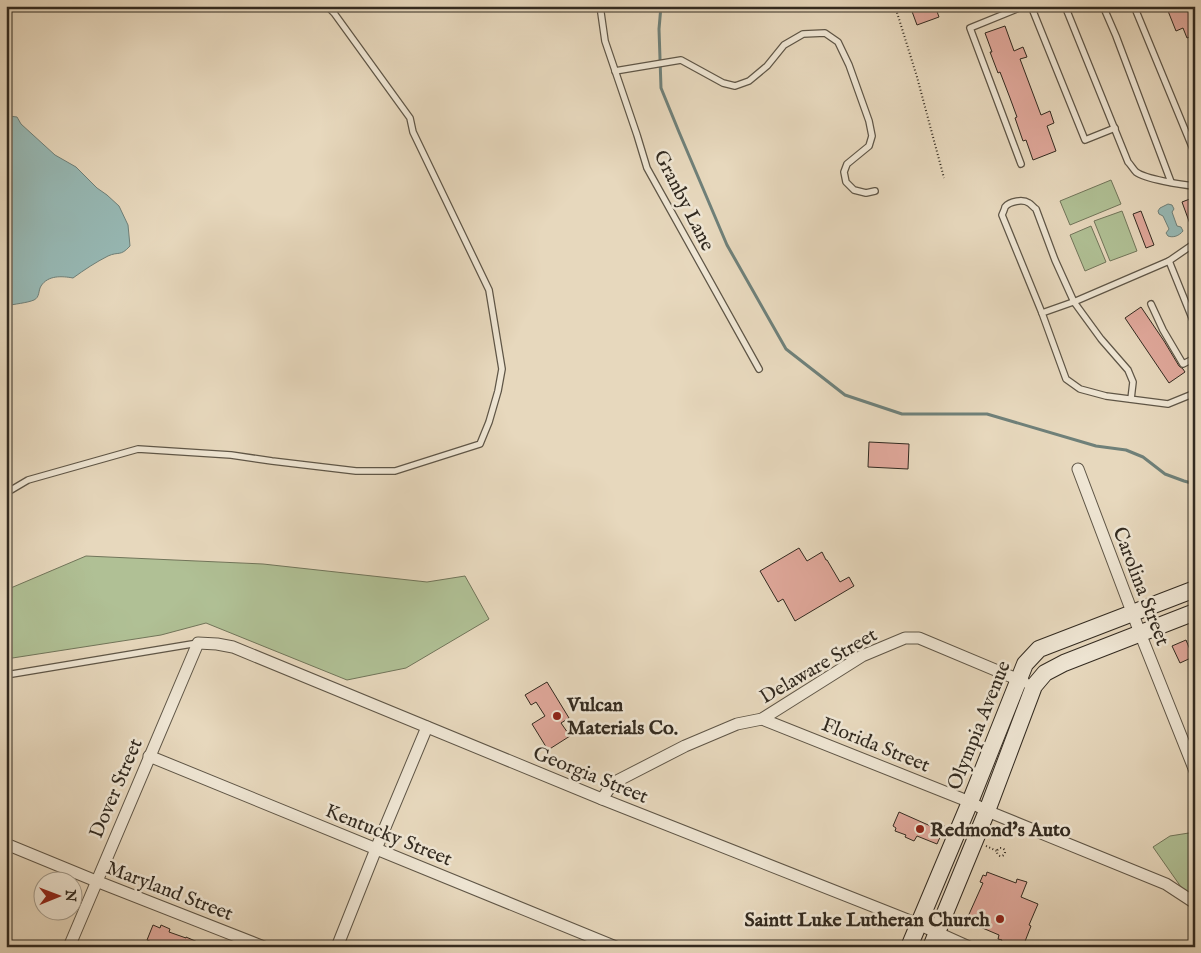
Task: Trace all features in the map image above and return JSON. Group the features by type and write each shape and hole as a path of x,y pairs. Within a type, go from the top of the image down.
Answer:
{"main road":[{"name":"Olympia Avenue","path":"909,947 1025,664 1039,649 1195,589"},
{"name":"Olympia Avenue","path":"934,940 987,812 1034,686 1045,673 1064,663 1195,612"}],"street":[{"name":"Carolina Street","path":"1078,469 1132,613 1195,771"},
{"name":"Delaware Street","path":"602,799 613,783 685,746 737,724 762,719 862,656 905,638 919,638 1034,686"},
{"name":"Georgia Street","path":"198,644 217,644 233,647 602,799 918,924 934,940 969,947"},
{"name":"Dover Street","path":"69,947 198,644"},
{"name":"Florida Street","path":"762,719 970,802 987,812 1166,884 1195,903"},
{"path":"337,947 427,727"},
{"name":"Kentucky Street","path":"149,756 616,947"},
{"name":"Maryland Street","path":"6,844 264,947"}],"lane":[{"path":"6,493 28,480 138,449 231,455 272,462 356,471 395,471 480,444 498,392 502,369 489,290 413,132 410,118 327,6"},
{"name":"Granby Lane","path":"600,6 605,41 647,168 759,369"},
{"path":"1021,164 970,28 1024,6"},
{"path":"1031,6 1085,140 1115,128"},
{"path":"1065,6 1128,162 1137,172 1144,176 1195,186"},
{"path":"1103,6 1170,182"},
{"path":"1134,6 1195,154"},
{"path":"615,71 681,60 723,83 735,86 748,81 767,66 784,45 803,34 825,33 838,42 850,66 869,121 872,136 869,146 847,164 844,172 846,182 854,190 866,193 875,191"},
{"path":"1130,399 1133,382 1128,370 1100,339 1074,302 1055,260 1036,209 1026,201 1018,201 1005,207 1002,215 1042,313 1066,379 1080,389 1106,396 1168,404 1195,393"},
{"path":"1042,313 1074,302 1170,261 1194,245"},
{"path":"1152,304 1163,330 1183,364 1195,357 1194,323 1170,261"},
{"path":"6,674 198,644"}],"path":[{"path":"895,6 917,77 944,178"}],"green space":[{"path":"1111,180 1121,204 1070,225 1060,201"},
{"path":"1122,211 1137,251 1110,261 1094,221"},
{"path":"1091,226 1106,262 1085,271 1070,235"},
{"path":"86,556 263,564 427,582 465,576 489,619 406,668 347,680 206,623 161,635 6,659 6,590"},
{"path":"1195,832 1195,897 1181,887 1153,847 1170,836"}],"water":[{"path":"6,117 17,117 21,124 55,155 76,167 119,206 128,225 130,246 122,253 99,261 73,278 60,277 47,280 41,286 38,296 34,300 6,306"},
{"path":"1168,204 1172,205 1174,209 1172,212 1177,226 1181,227 1183,231 1174,237 1168,236 1166,233 1169,229 1163,216 1158,211"}],"building":[{"path":"910,6 935,6 939,17 917,25"},
{"path":"1166,6 1195,6 1195,35 1187,38 1183,28 1176,31"},
{"path":"1005,26 1014,51 1023,47 1027,57 1020,59 1041,115 1050,111 1054,123 1047,126 1056,151 1033,160 1026,140 1023,141 1015,118 1017,117 1000,72 998,73 990,52 992,52 985,33"},
{"path":"1195,197 1195,235 1194,235 1182,202"},
{"path":"1141,211 1154,245 1146,248 1133,214"},
{"path":"1141,307 1179,366 1185,372 1169,383 1125,318"},
{"path":"869,442 909,444 908,469 868,467"},
{"path":"799,548 807,561 822,552 840,582 849,577 854,586 795,621 783,599 778,602 760,571"},
{"path":"1186,640 1193,657 1180,663 1172,646"},
{"name":"Vulcan Materials Co.","path":"547,682 569,718 561,723 570,736 548,750 532,724 545,716 536,702 531,705 525,695"},
{"name":"Redmond's Auto","path":"899,812 935,828 937,823 945,826 937,844 917,836 914,841 905,837 906,835 895,831 896,828 893,826"},
{"name":"Saintt Luke Lutheran Church","path":"987,872 1016,883 1017,879 1027,882 1021,897 1038,904 1029,925 1031,926 1024,944 1021,947 999,947 1002,940 998,939 999,935 966,921 983,883 980,882 983,875 986,876"},
{"path":"153,925 160,928 161,925 170,929 169,932 209,947 152,947 154,943 147,940"}],"waterway":[{"path":"661,6 659,29 661,88 727,245 786,349 845,395 902,414 987,414 1096,446 1126,450 1143,457 1165,474 1195,484"}],"place":[{"name":"Vulcan Materials Co.","path":"557,716"},
{"name":"Redmond's Auto","path":"920,829"},
{"name":"Saintt Luke Lutheran Church","path":"1000,919"}]}
